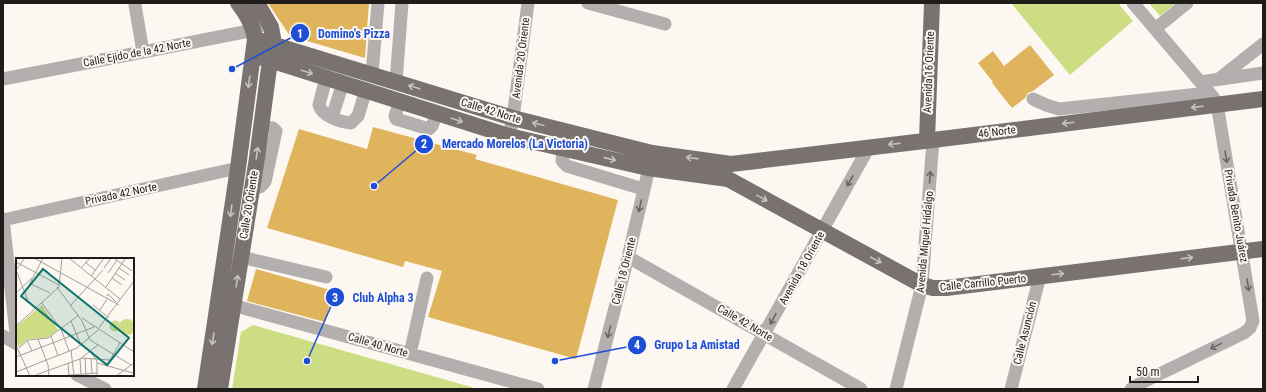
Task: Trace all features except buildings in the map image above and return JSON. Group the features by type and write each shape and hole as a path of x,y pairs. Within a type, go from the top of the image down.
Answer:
{"main road":[{"path":"238,3 248,16 255,34"},
{"name":"Calle 20 Oriente","path":"205,389 226,303 241,256 261,127 273,32 257,3"},
{"name":"Avenida 16 Oriente","path":"930,140 932,3"},
{"name":"Avenida 16 Oriente","path":"930,140 939,3"},
{"name":"Calle 42 Norte","path":"255,34 272,44 650,160"},
{"name":"Calle 20 Oriente","path":"220,389 238,168 255,34"},
{"name":"Calle 42 Norte","path":"253,56 270,60 509,136 563,149 730,171"},
{"name":"46 Norte","path":"730,171 868,147 930,140 1213,99 1263,98"},
{"name":"Calle Carrillo Puerto","path":"730,171 822,232 922,286 933,288 946,288 1263,249"}],"street":[{"path":"372,74 378,3"},
{"path":"396,82 402,3"},
{"name":"Avenida 20 Oriente","path":"509,136 513,118 528,3"},
{"path":"588,3 665,24"},
{"path":"1133,3 1213,99"},
{"path":"1155,29 1187,3"},
{"path":"134,5 143,52"},
{"name":"Calle Ejido de la 42 Norte","path":"3,79 143,52 255,34 268,21"},
{"path":"1220,78 1263,44"},
{"path":"1200,82 1263,73"},
{"path":"326,78 319,105 320,109 323,113 347,123 351,123 358,116 366,90"},
{"path":"332,117 343,83"},
{"path":"1033,99 1059,109 1213,99"},
{"name":"Privada Benito Juárez","path":"1131,389 1146,380 1244,333 1250,328 1253,321 1242,251 1213,99"},
{"name":"Avenida Miguel Hidalgo","path":"896,389 922,286 930,140"},
{"name":"Avenida 18 Oriente","path":"733,389 822,232 868,147"},
{"path":"563,149 562,161 567,166 643,189"},
{"name":"Calle 18 Oriente","path":"594,389 628,257 650,160"},
{"name":"Privada 42 Norte","path":"3,220 238,168"},
{"path":"3,220 16,334"},
{"path":"241,256 326,277"},
{"name":"Calle 42 Norte","path":"628,257 861,389"},
{"name":"Calle Asunción","path":"1011,389 1040,276"},
{"path":"410,354 427,278"},
{"name":"Calle 40 Norte","path":"226,303 538,389"},
{"path":"3,336 16,342"},
{"path":"79,376 105,389"}],"green space":[{"path":"1011,3 1118,3 1133,21 1070,75"},
{"path":"1149,3 1176,3 1160,16"},
{"path":"253,325 478,389 232,389 241,332"}],"place":[{"name":"Domino's Pizza","path":"232,69"},
{"name":"Mercado Morelos (La Victoria)","path":"374,186"},
{"name":"Club Alpha 3","path":"307,361"},
{"name":"Grupo La Amistad","path":"555,361"}]}
